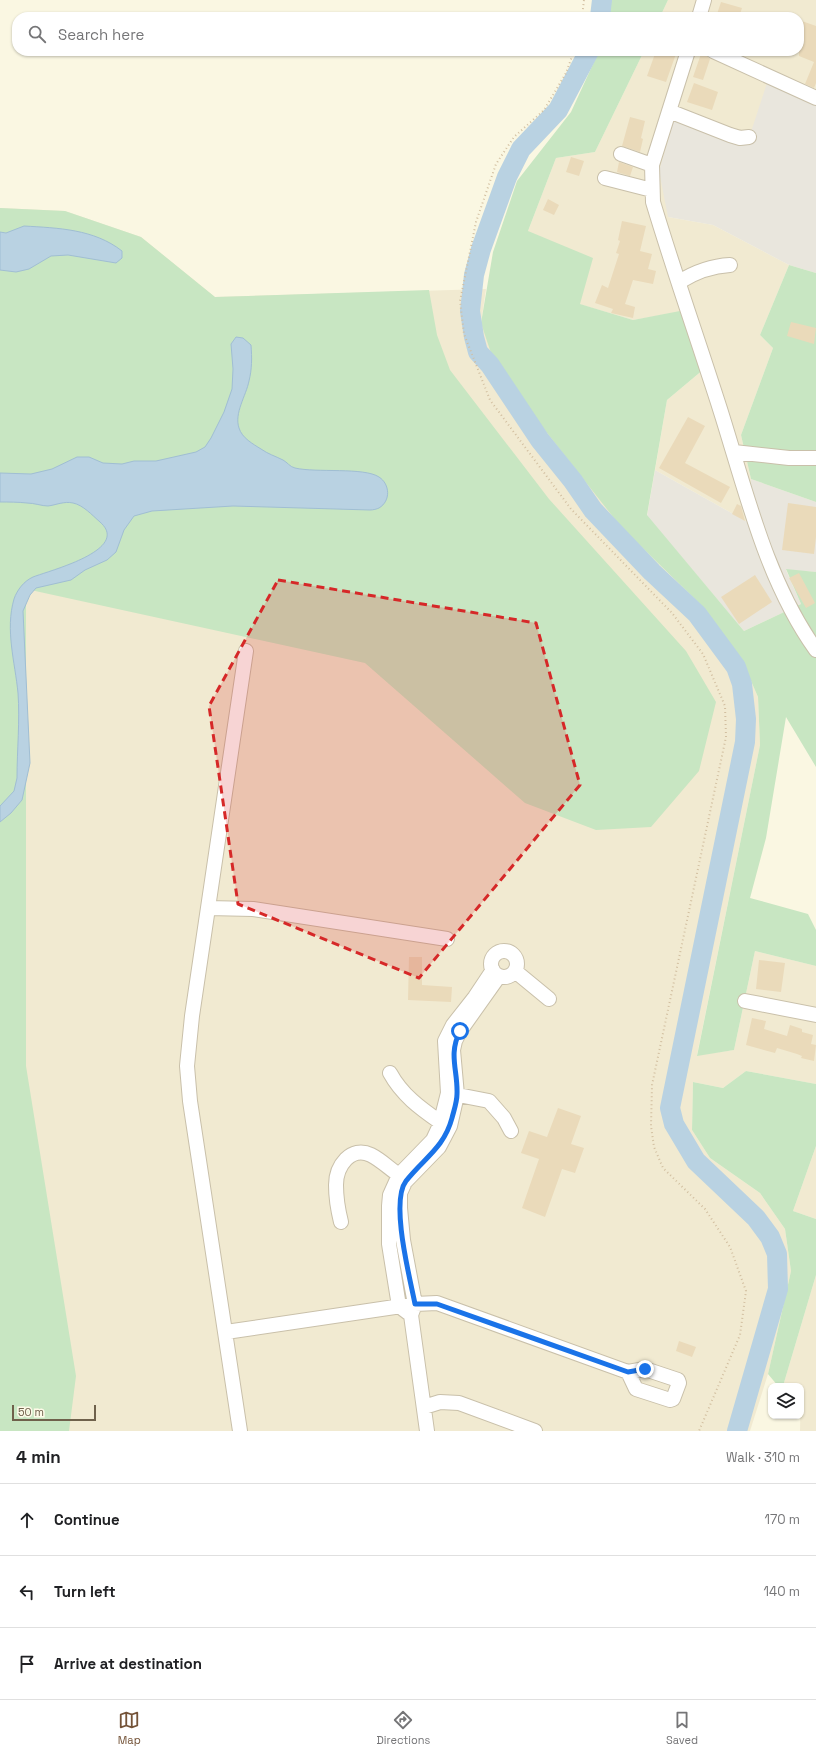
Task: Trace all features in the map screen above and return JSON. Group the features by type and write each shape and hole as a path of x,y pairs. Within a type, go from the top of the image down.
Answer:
{"street":[{"path":"700,12 704,0"},
{"path":"686,56 652,165 653,202 771,566 792,610 816,650"},
{"path":"724,56 816,98"},
{"path":"669,111 730,135 740,138 749,137"},
{"path":"621,154 652,165"},
{"path":"605,178 652,190"},
{"path":"679,282 704,269 716,266 730,266"},
{"path":"734,452 789,458 816,458"},
{"path":"240,1431 190,1101 187,1066 192,1016 246,651"},
{"path":"208,908 253,909 447,939"},
{"path":"505,951 509,952 516,958 517,962 515,971 508,976 496,973 491,966 493,957 496,954 505,951"},
{"path":"515,971 549,999"},
{"path":"399,1306 396,1242 400,1208 400,1193 405,1182 439,1147 450,1126 453,1094 445,1041 452,1025 496,973"},
{"path":"745,1001 816,1015"},
{"path":"390,1073 397,1086 410,1100 440,1122"},
{"path":"427,1431 413,1310 396,1242 389,1206 390,1195 399,1175 433,1140 453,1094"},
{"path":"453,1094 489,1101 504,1118 511,1131"},
{"path":"341,1222 337,1205 336,1183 338,1172 347,1157 354,1153 361,1152 371,1155 399,1175"},
{"path":"226,1332 399,1306 413,1310 437,1304 628,1372"},
{"path":"424,1407 440,1402 459,1404 534,1431"}],"path":[{"path":"583,12 584,0"},
{"path":"572,56 566,74 544,110 514,137 496,164 476,222 460,301 464,334 490,400 571,509 672,613 703,654 725,706 726,738 652,1085 651,1126 654,1147 663,1168 705,1209 730,1247 746,1291 740,1335 699,1431"}],"highlighted area":[{"path":"278,580 536,623 580,785 419,978 238,904 209,706"}],"shaded area":[{"path":"668,0 816,0 816,99 748,141 668,217 713,225 789,265 760,335 773,348 741,435 751,479 751,524 655,470 667,400 704,369 680,312 633,320 579,304 528,231 556,158 595,152 642,56 804,56 804,12 662,12"},
{"path":"770,74 816,99 816,273 789,265 713,225 668,217 659,171 676,113 748,141"},
{"path":"0,208 65,211 141,237 215,297 486,289 481,323 621,527 701,605 741,658 758,697 760,745 697,1055 734,1050 755,951 816,966 816,1084 746,1071 723,1088 693,1082 692,1130 710,1158 760,1193 785,1229 791,1271 768,1374 750,1431 0,1431"},
{"path":"655,470 751,524 751,479 816,502 816,572 786,570 801,604 744,631 647,516"},
{"path":"816,1146 816,1219 793,1211"},
{"path":"816,1275 816,1431 800,1431 800,1419 804,1419 804,1383 784,1383"}],"green space":[{"path":"609,0 668,0 662,12 608,12"},
{"path":"597,56 642,56 595,152 556,158 528,231 593,258 580,304 633,320 680,311 704,369 667,400 647,515 744,631 801,604 786,569 816,572 816,767 786,717 766,838 750,898 808,914 816,930 816,966 755,951 734,1050 697,1056 760,745 758,697 741,658 701,605 621,527 496,368 481,323 493,252 517,181 571,112"},
{"path":"0,208 65,211 141,237 215,297 429,290 437,335 450,370 549,499 686,651 716,702 699,771 651,827 596,830 525,803 365,663 26,589 26,1066 76,1376 69,1431 0,1431"},
{"path":"789,265 816,273 816,502 751,479 741,435 773,348 760,335"},
{"path":"746,1071 816,1084 816,1146 793,1211 816,1219 816,1275 784,1383 776,1383 768,1374 791,1271 785,1229 760,1193 710,1158 692,1130 693,1082 723,1088"}],"water":[{"path":"24,226 63,229 88,234 100,238 122,251 122,258 116,263 68,255 51,256 29,269 16,272 0,270 0,232 6,233"},
{"path":"236,337 243,338 251,345 252,363 250,377 238,416 240,432 245,438 269,454 283,460 295,468 362,472 379,477 383,480 387,488 388,492 386,501 379,508 371,510 233,506 152,511 134,516 124,530 116,552 107,560 85,570 71,580 36,588 30,595 23,611 30,763 22,800 11,813 0,822 0,806 14,791 17,778 19,704 10,622 14,599 21,586 33,577 84,558 97,550 105,542 107,532 91,513 77,504 63,503 48,506 30,503 0,502 0,473 31,474 52,469 77,457 89,457 103,463 122,464 134,461 156,461 196,452 205,447 224,412 232,389 233,369 231,344"}],"building":[{"path":"721,2 742,8 741,12 718,12"},
{"path":"804,22 816,26 816,83 814,88 805,84 814,62 799,56 804,56"},
{"path":"654,56 675,56 666,82 647,76"},
{"path":"700,56 707,56 710,59 703,80 693,77"},
{"path":"694,83 718,92 712,110 687,102"},
{"path":"630,117 645,121 641,138 643,139 640,152 622,146"},
{"path":"571,157 584,161 579,176 566,172"},
{"path":"619,162 633,167 630,176 617,172"},
{"path":"548,199 559,205 554,215 543,210"},
{"path":"622,221 646,226 640,251 652,254 648,269 656,271 653,284 633,280 625,304 635,307 633,318 611,313 613,309 595,303 602,285 608,288 619,254 616,253 620,241 618,240"},
{"path":"791,322 816,328 814,344 787,336"},
{"path":"688,417 705,426 685,463 730,487 721,503 659,468"},
{"path":"788,503 816,507 816,537 814,554 782,550"},
{"path":"737,504 741,506 745,521 732,514"},
{"path":"799,573 815,603 806,608 789,578"},
{"path":"755,575 772,602 739,624 721,597"},
{"path":"409,957 422,957 422,985 452,987 451,1002 408,1000"},
{"path":"759,960 785,963 781,992 756,989"},
{"path":"752,1018 766,1021 764,1029 787,1036 790,1025 802,1029 802,1032 813,1035 811,1044 816,1045 814,1061 801,1058 802,1056 777,1048 775,1053 746,1045"},
{"path":"558,1108 581,1116 571,1144 584,1148 575,1173 562,1169 545,1217 522,1208 539,1159 521,1153 529,1131 547,1137"},
{"path":"679,1341 696,1347 692,1357 676,1351"}],"waterway":[{"path":"601,12 602,0"},
{"path":"586,56 558,110 521,149 507,177 481,249 474,275 470,311 478,352 490,365 540,440 573,481 593,510 652,572 697,614 736,667 742,684 746,719 745,742 670,1108 674,1124 696,1161 756,1218 770,1237 777,1254 778,1289 737,1431"}],"route":[{"path":"460,1031 455,1041 453,1050 457,1094 450,1126 439,1147 405,1182 400,1193 402,1240 415,1304 437,1304 628,1372 645,1369"}]}
